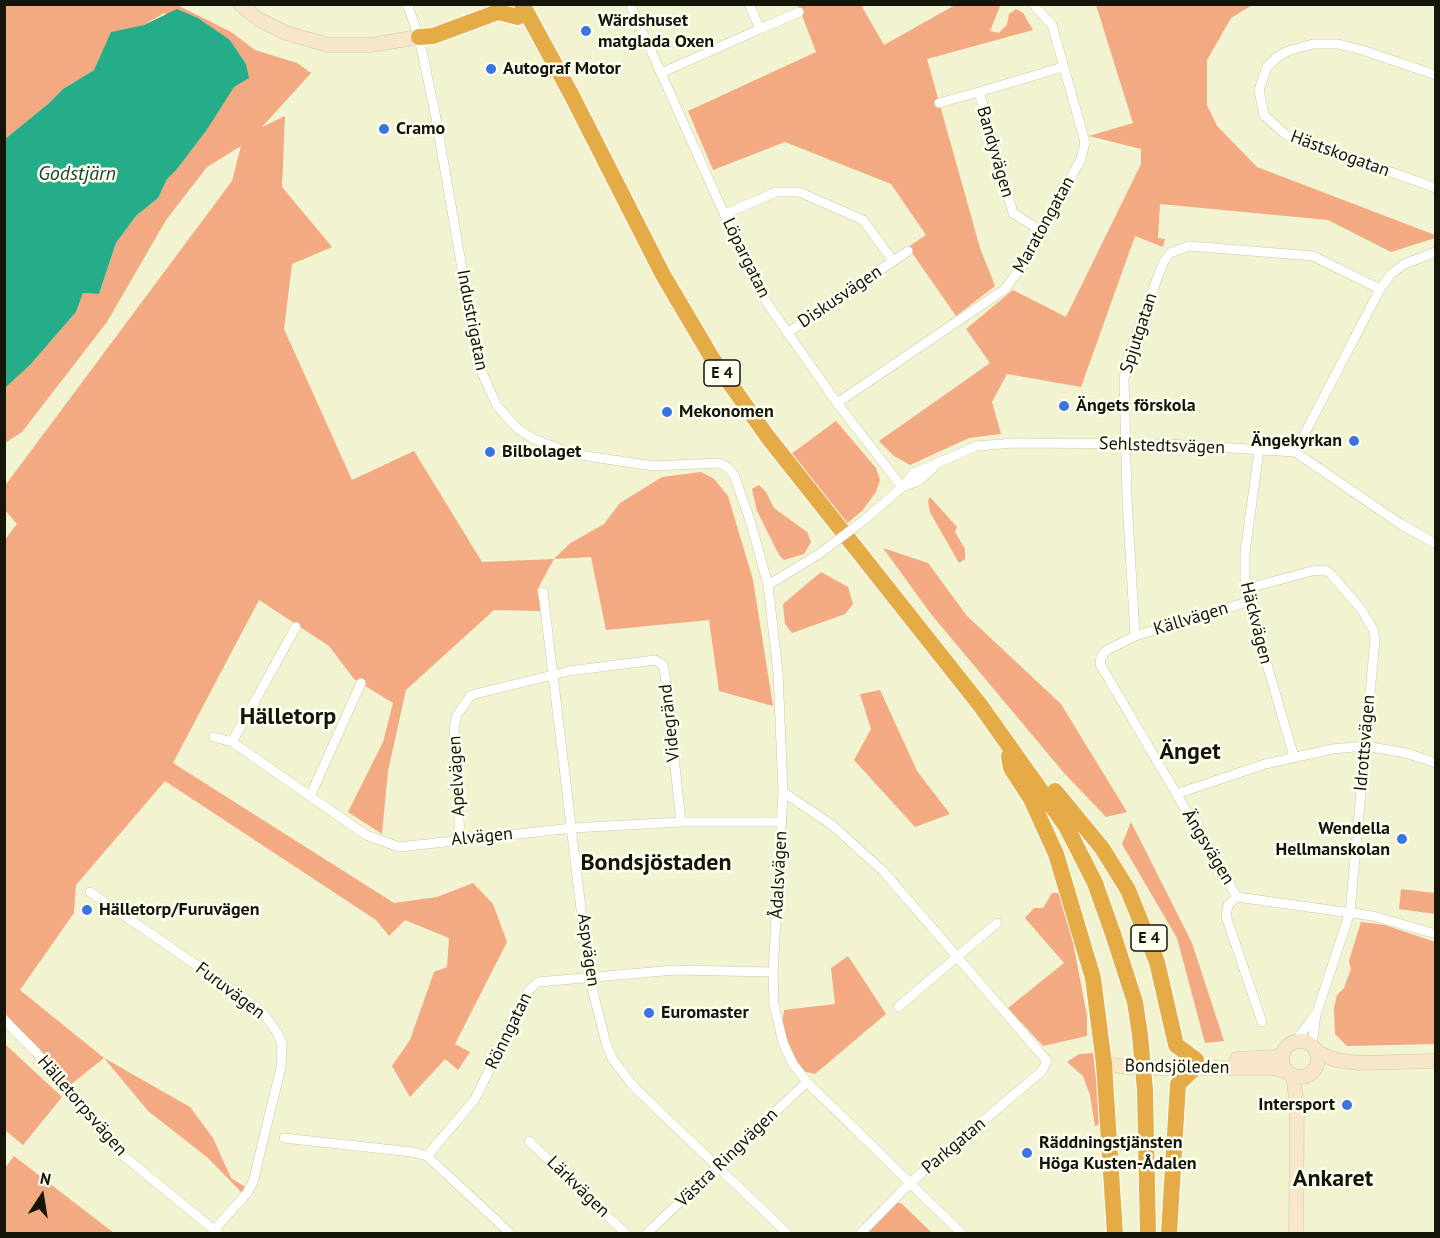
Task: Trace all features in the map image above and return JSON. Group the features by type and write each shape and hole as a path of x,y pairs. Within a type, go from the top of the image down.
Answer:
{"highway":[{"path":"419,37 428,28 483,4"},
{"path":"419,37 433,36 498,12 520,8"},
{"name":"E 4","path":"520,8 644,259 712,374 752,431 1009,756 1062,835 1113,934"},
{"name":"E 4","path":"520,8 571,94 663,276 712,358 751,416 972,696 1057,810 1080,850 1113,934 1135,1002 1145,1090 1148,1233"},
{"name":"E 4","path":"1009,756 1011,768 1038,814 1056,854 1093,978 1104,1064 1115,1233"},
{"name":"E 4","path":"1024,766 1040,776 1057,794 1102,849 1122,879 1151,942 1176,1045 1195,1064"},
{"path":"1169,1233 1178,1084 1195,1064"}],"main road":[{"path":"240,4 258,18 286,33 328,45 370,45 419,37"},
{"path":"1296,1233 1297,1104 1290,1074 1282,1063 1284,1052 1296,1041 1336,1060 1358,1063"},
{"path":"1297,1104 1313,1070 1314,1049"},
{"name":"Bondsjöleden","path":"1104,1064 1137,1068 1268,1058 1284,1052"},
{"path":"1290,1074 1303,1077 1313,1070 1358,1063 1436,1061"},
{"name":"Bondsjöleden","path":"1195,1064 1274,1068 1290,1074"}],"street":[{"name":"Industrigatan","path":"407,4 419,37 451,197 476,351 484,380 497,406 518,429 536,440 573,454 653,466 712,462"},
{"name":"Löpargatan","path":"630,4 752,276 787,333 837,403 902,487"},
{"path":"749,4 760,29"},
{"name":"Maratongatan","path":"837,403 1005,289 1024,263 1081,159 1085,142 1052,25 1033,4"},
{"path":"661,73 799,12"},
{"name":"Hästskogatan","path":"1436,75 1362,50 1338,44 1313,44 1288,51 1277,57 1268,67 1259,90 1264,115 1286,135 1436,188"},
{"name":"Bandyvägen","path":"939,103 1063,67"},
{"name":"Bandyvägen","path":"979,93 1013,213 1041,231"},
{"name":"Diskusvägen","path":"725,214 776,192 799,192 863,220 892,261"},
{"name":"Spjutgatan","path":"1135,636 1124,379 1128,357 1163,263 1170,253 1179,248 1201,247 1313,256 1380,289"},
{"name":"Diskusvägen","path":"787,333 908,251"},
{"path":"1436,252 1404,264 1391,274 1380,289 1294,453 1399,523 1436,544"},
{"name":"Sehlstedtsvägen","path":"768,585 819,554 864,520 902,487 914,473 966,450 987,444 1125,443 1294,453"},
{"name":"Häckvägen","path":"1259,451 1245,552 1245,589 1294,757"},
{"name":"Ådalsvägen","path":"712,462 728,467 734,475 750,519 768,585 778,672 783,792 773,972 774,1005 783,1043 793,1064 807,1082 963,1233"},
{"name":"Idrottsvägen","path":"1245,589 1312,571 1324,570 1330,573 1361,609 1373,629 1375,639 1350,912 1317,1012 1314,1049"},
{"name":"Aspvägen","path":"543,592 589,976 606,1043 620,1070 634,1088 788,1233"},
{"name":"Källvägen","path":"1135,636 1247,602"},
{"path":"232,742 296,627"},
{"name":"Ängsvägen","path":"1135,636 1107,650 1101,657 1100,664 1237,897 1350,912 1397,921 1436,934"},
{"name":"Videgränd","path":"553,675 569,670 645,661 655,660 663,664 681,822"},
{"name":"Apelvägen","path":"460,838 454,728 462,704 471,694 480,690 553,675"},
{"path":"311,794 361,683"},
{"name":"Alvägen","path":"214,736 232,742 311,794 366,835 388,845 411,847 460,838 573,828 681,822 782,822"},
{"path":"1176,794 1294,757 1365,746 1406,753 1436,762"},
{"path":"783,792 832,825 866,855 956,958"},
{"name":"Furuvägen","path":"90,892 250,1002 264,1014 282,1044 281,1067 253,1182 217,1232"},
{"path":"1237,897 1228,905 1226,916 1262,1022"},
{"path":"898,1007 997,923"},
{"name":"Parkgatan","path":"860,1233 911,1182 1042,1071 1047,1061 956,958"},
{"name":"Rönngatan","path":"427,1156 475,1099 530,987 545,980 675,970 773,972"},
{"name":"Idrottsvägen","path":"1296,1041 1317,1012"},
{"name":"Hälletorpsvägen","path":"4,1020 36,1052 119,1152 217,1232"},
{"name":"Västra Ringvägen","path":"646,1233 807,1082"},
{"path":"284,1138 412,1152 427,1156 510,1233"},
{"name":"Lärkvägen","path":"529,1141 626,1233"}],"shaded area":[{"path":"5,5 177,5 231,32 255,50 297,63 311,73 262,127 285,116 282,187 332,247 292,264 284,329 352,480 414,451 482,562 554,559 537,590 541,611 494,610 406,690 388,771 382,834 348,812 383,742 393,703 354,679 329,646 259,600 173,763 394,903 437,897 473,883 493,904 507,942 455,1044 470,1052 458,1070 445,1059 410,1097 392,1066 410,1040 434,972 447,967 449,938 405,920 389,936 376,920 165,781 76,885 74,913 20,990 104,1058 69,1086 5,1013 4,541 17,524 5,510 4,487 232,181 241,146 207,167 166,220 107,322 22,432 5,443 5,388 30,365 76,312 83,293 99,294 116,243 136,216 158,198 166,179 177,169 206,131 246,64 230,40 164,13 144,25 112,32 94,70 63,89 5,139"},
{"path":"798,5 866,5 862,7 884,45 955,5 1000,6 990,31 999,33 1007,25 1009,14 1016,9 1023,13 1033,30 927,59 980,248 995,286 956,316 908,247 926,235 891,184 785,142 713,170 688,111 816,52"},
{"path":"1096,5 1252,5 1231,18 1207,60 1207,105 1217,126 1257,167 1435,235 1435,238 1391,252 1328,220 1160,204 1158,238 1165,239 1163,247 1135,236 1081,387 1007,374 992,402 1001,434 969,438 910,465 894,456 879,441 990,363 966,329 1013,290 1066,317 1141,164 1141,149 1089,136 1133,123"},
{"path":"836,421 876,468 880,480 876,492 862,511 845,525 791,454"},
{"path":"701,472 714,479 728,496 753,580 773,706 719,691 709,620 606,630 591,557 554,559 569,544 604,524 620,503 662,477"},
{"path":"759,485 766,492 774,508 807,532 811,542 804,554 784,560 779,555 757,511 752,489"},
{"path":"930,497 957,527 955,532 965,549 965,559 959,563 930,512 928,501"},
{"path":"883,548 928,563 967,616 1061,704 1127,812 1106,817 1064,773 931,614"},
{"path":"821,572 848,587 853,604 845,614 792,633 785,624 783,604"},
{"path":"880,690 917,771 950,814 915,827 854,760 871,729 860,694"},
{"path":"1131,822 1192,943 1224,1041 1205,1043 1177,938 1122,844"},
{"path":"1401,889 1435,893 1435,914 1399,909"},
{"path":"1052,893 1061,893 1071,932 1087,1016 1087,1036 1043,1046 1008,1008 1064,963 1025,918 1034,908 1043,908"},
{"path":"1361,922 1385,925 1435,942 1435,1044 1347,1046 1335,1034 1334,1008 1337,995 1344,988 1351,969 1349,961"},
{"path":"848,956 886,1014 815,1074 803,1071 795,1059 782,1026 784,1010 835,1004 831,968"},
{"path":"5,1044 62,1097 23,1145 5,1130"},
{"path":"1093,1053 1099,1103 1099,1124 1095,1126 1090,1095 1083,1076 1067,1062 1079,1054"},
{"path":"104,1058 190,1107 213,1138 231,1178 247,1188 241,1192 208,1158 148,1111"},
{"path":"14,1156 114,1233 5,1233 5,1168"},
{"path":"897,1202 902,1204 932,1233 866,1234"}],"water":[{"name":"Godstjärn","path":"177,9 198,18 230,40 246,64 249,78 234,87 206,131 167,179 158,198 136,216 116,243 99,294 83,293 76,312 30,365 5,388 5,139 63,89 94,70 111,32 144,25"}],"place":[{"name":"Wärdshuset matglada Oxen","path":"586,31"},
{"name":"Autograf Motor","path":"491,69"},
{"name":"Cramo","path":"384,129"},
{"name":"Ängets förskola","path":"1064,406"},
{"name":"Mekonomen","path":"667,412"},
{"name":"Ängekyrkan","path":"1354,441"},
{"name":"Bilbolaget","path":"490,452"},
{"name":"Wendella Hellmanskolan","path":"1402,839"},
{"name":"Hälletorp/Furuvägen","path":"87,910"},
{"name":"Euromaster","path":"649,1013"},
{"name":"Intersport","path":"1347,1105"},
{"name":"Räddningstjänsten Höga Kusten-Ådalen","path":"1027,1153"}],"district":[{"name":"Hälletorp","path":"288,717"},
{"name":"Änget","path":"1190,752"},
{"name":"Bondsjöstaden","path":"656,863"},
{"name":"Ankaret","path":"1333,1179"}]}
